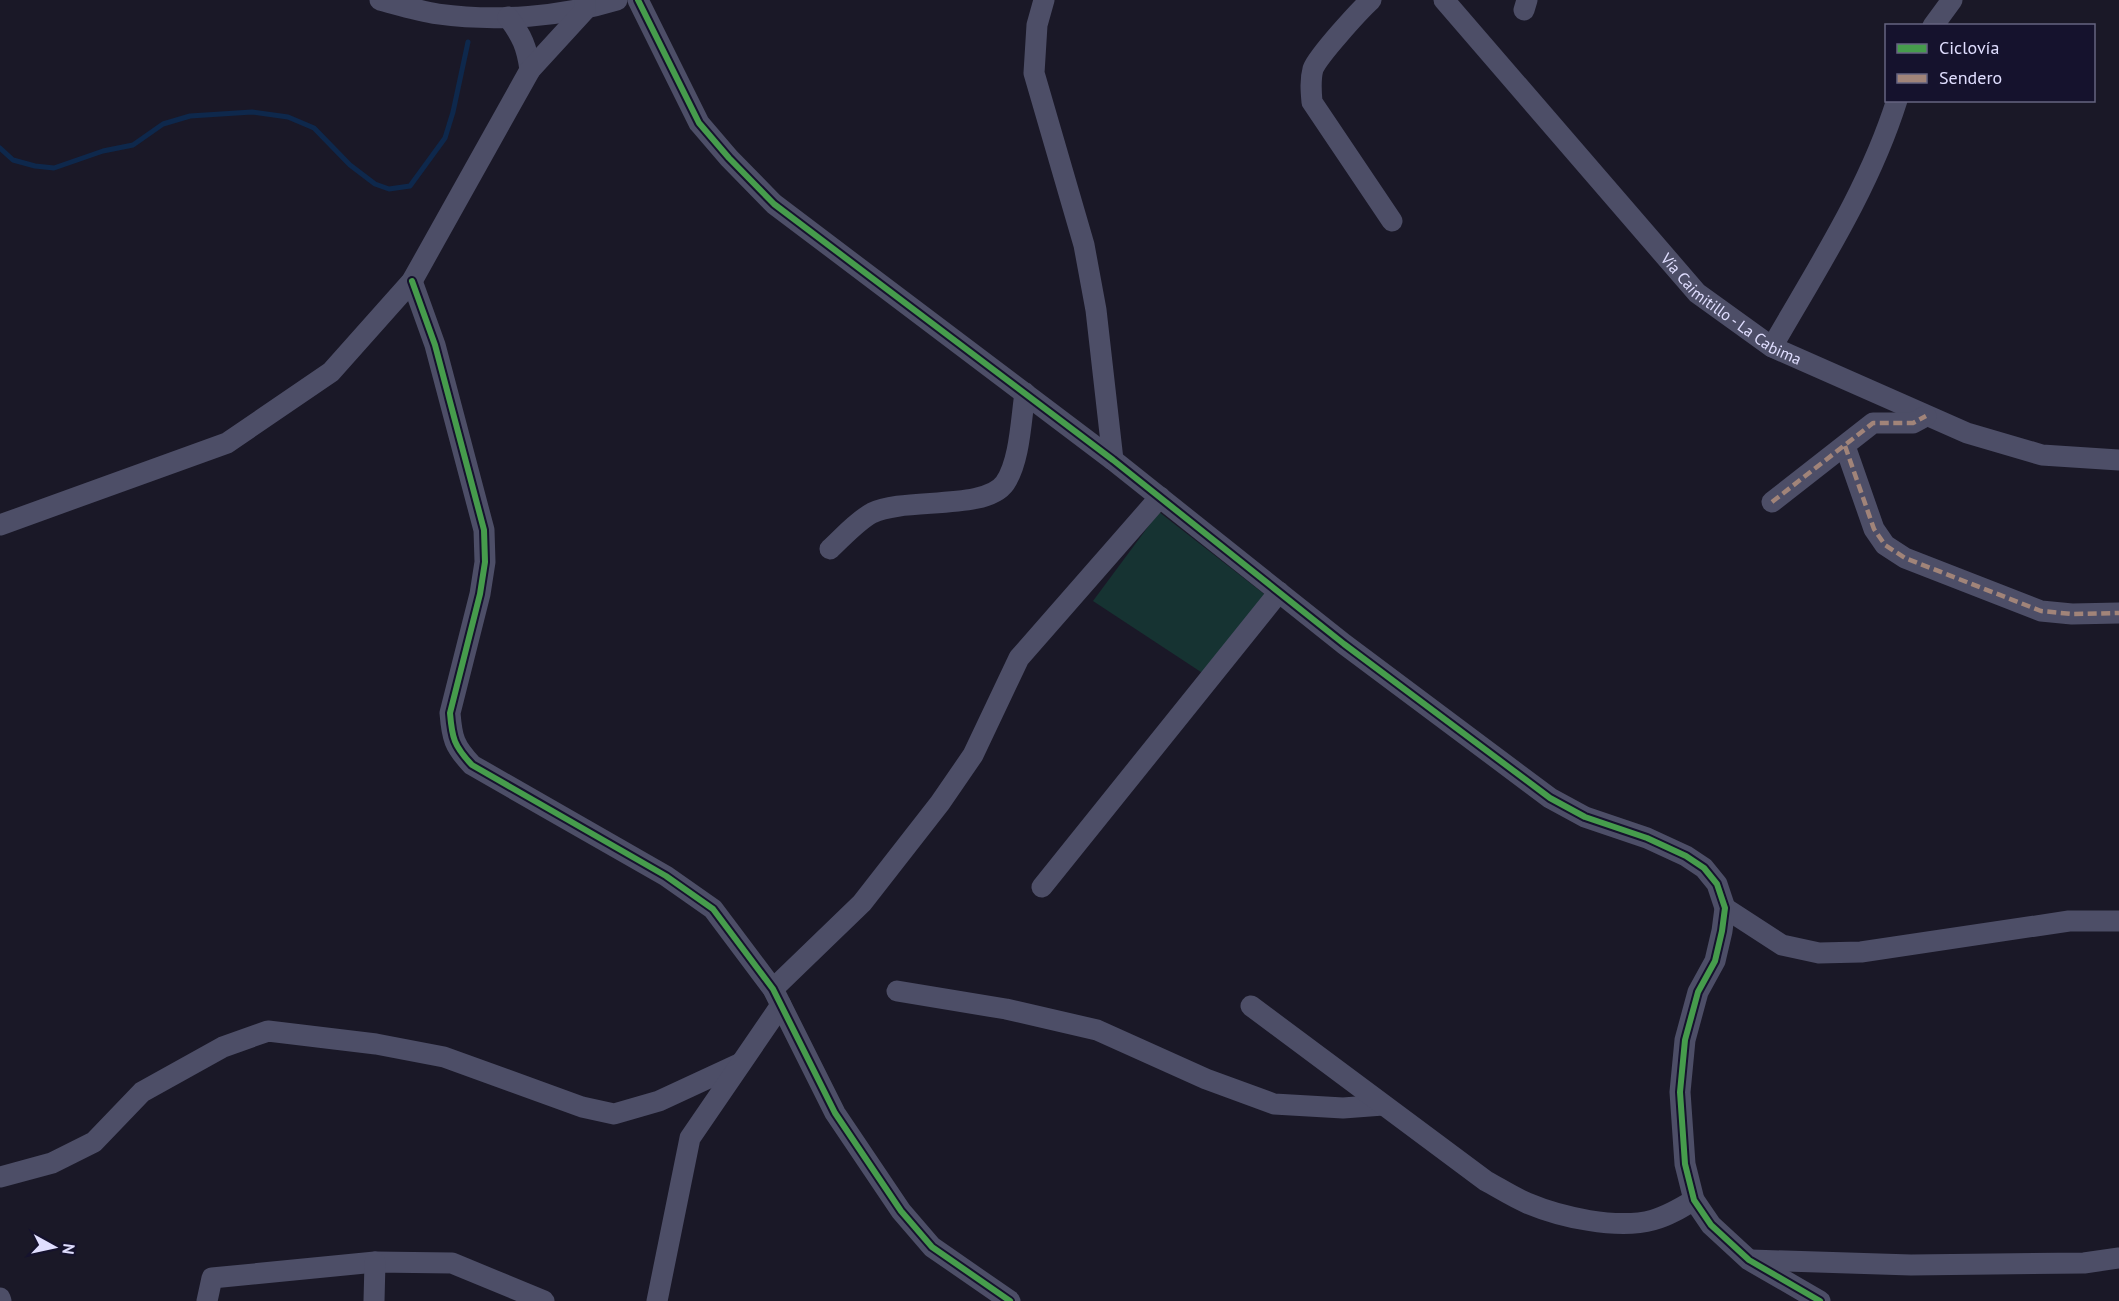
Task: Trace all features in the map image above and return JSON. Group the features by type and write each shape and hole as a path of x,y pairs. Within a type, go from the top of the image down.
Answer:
{"street":[{"path":"380,0 437,14 499,18 617,0"},
{"path":"638,0 699,123 774,204 1113,460 1353,651 1550,798 1585,817 1647,838 1686,856 1704,868 1717,884 1725,908 1715,961 1698,992 1685,1040 1680,1092 1685,1164 1694,1200 1711,1225 1749,1260 1820,1301"},
{"path":"1044,0 1036,25 1034,73 1084,245 1096,310 1113,460"},
{"path":"1371,0 1358,11 1314,67 1310,88 1312,102 1392,221"},
{"name":"Vía Caimitillo - La Cabima","path":"1444,0 1697,293 1772,347 1967,433 2042,455 2119,460"},
{"path":"1934,24 1952,0"},
{"path":"0,525 227,443 331,372 412,281 530,70 585,5"},
{"path":"499,18 520,34 527,49 530,70"},
{"path":"1772,347 1858,196 1896,102"},
{"path":"412,281 435,345 484,530 485,562 480,594 450,713 452,732 458,751 472,765 666,876 713,909 777,997 835,1113 900,1211 932,1247 982,1293 1010,1301"},
{"path":"830,549 873,513 899,506 993,495 1005,484 1014,464 1025,393"},
{"path":"1772,502 1873,423 1913,423 1926,416"},
{"path":"1845,446 1874,529 1885,545 1905,558 2042,611 2072,614 2119,613"},
{"path":"657,1301 690,1138 741,1063 777,997 862,903 940,803 973,755 1019,658 1160,497"},
{"path":"1042,887 1279,592"},
{"path":"1725,908 1782,945 1819,954 1862,952 2068,921 2119,921"},
{"path":"897,990 1006,1009 1097,1030 1206,1079 1274,1104 1343,1108 1383,1105"},
{"path":"1251,1006 1486,1181 1527,1203 1566,1215 1611,1224 1650,1221 1666,1217 1694,1200"},
{"path":"0,1177 52,1163 94,1142 142,1092 223,1047 268,1030 376,1044 444,1057 582,1107 614,1114 659,1101 741,1063"},
{"path":"1749,1260 1911,1265 2084,1263 2119,1258"},
{"path":"374,1301 375,1262"},
{"path":"207,1301 212,1278 375,1262 452,1263 544,1301"}],"green space":[{"path":"1159,512 1268,597 1207,676 1093,601"}],"waterway":[{"path":"0,148 13,160 54,168 103,151 133,145 163,124 190,116 252,112 288,117 314,128 350,165 375,184 389,189 410,186 445,138 468,42"}],"marked path":[{"path":"1772,502 1873,423 1913,423 1926,416"},
{"path":"1845,446 1874,529 1885,545 1905,558 2041,611 2072,614 2119,613"}],"cycle path":[{"path":"638,0 699,123 774,204 1113,460 1344,644 1550,798 1585,817 1647,838 1686,856 1704,868 1717,884 1725,908 1715,961 1698,992 1685,1040 1680,1092 1685,1164 1694,1200 1711,1225 1749,1260 1820,1301"},
{"path":"412,281 435,345 484,530 485,562 480,594 450,713 453,735 458,747 472,765 666,876 713,909 773,989 835,1113 901,1211 932,1247 1010,1301"}]}
